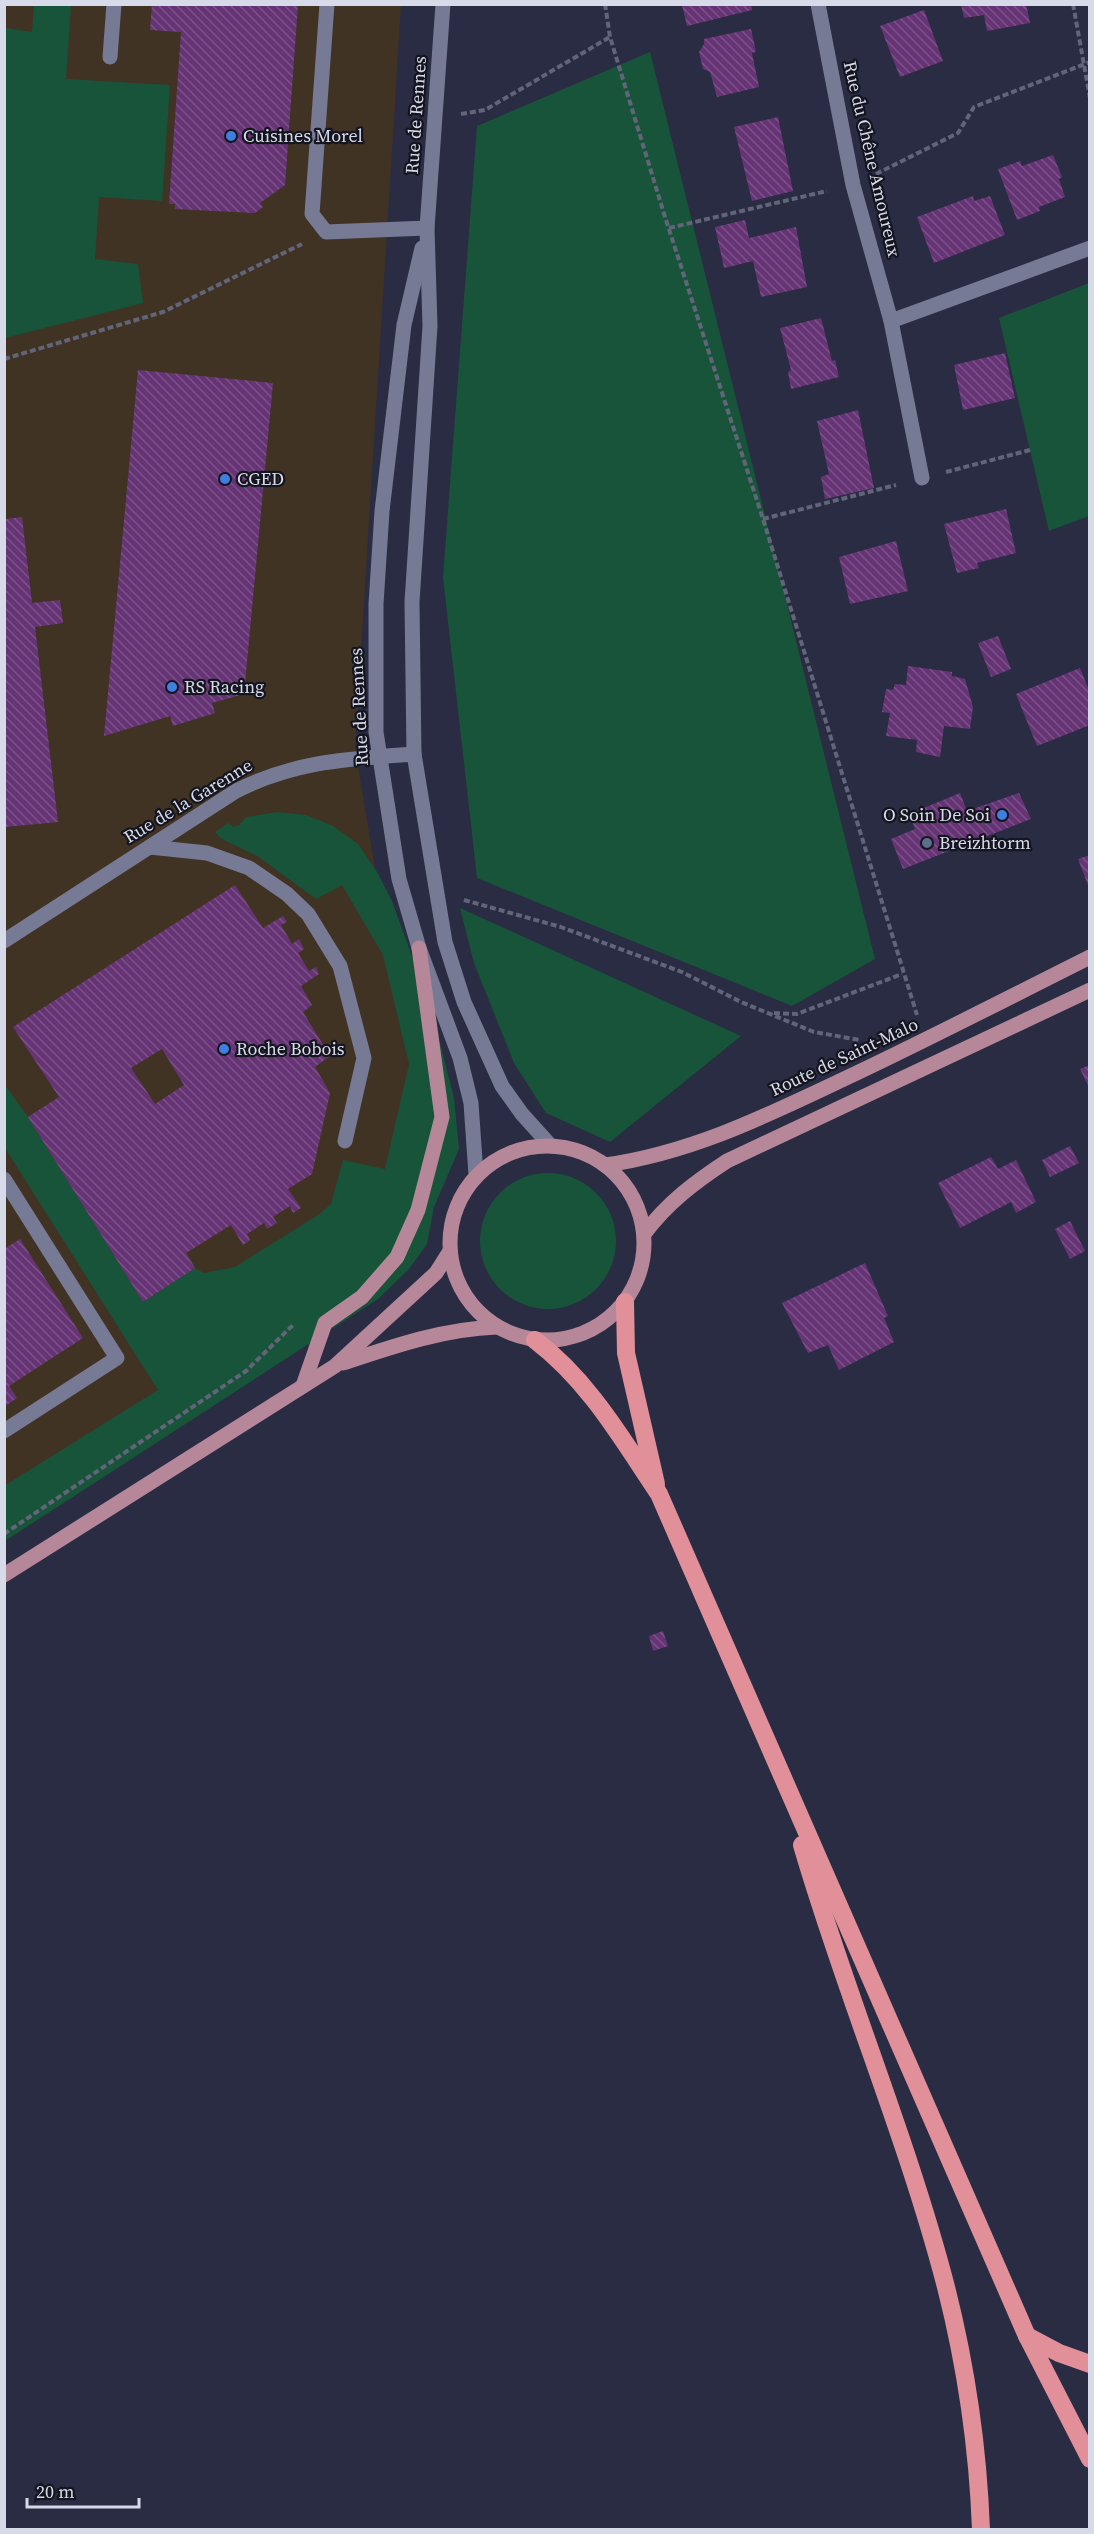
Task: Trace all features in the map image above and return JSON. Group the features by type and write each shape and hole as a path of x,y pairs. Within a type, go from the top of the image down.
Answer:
{"highway":[{"path":"625,1302 626,1353 659,1494 1027,2336 1089,2459"},
{"path":"535,1340 557,1356 586,1387 659,1494"},
{"path":"780,1771 824,1922 919,2194 946,2286 966,2376 981,2529"},
{"path":"1027,2336 1059,2353 1089,2364"}],"main road":[{"path":"304,1383 326,1323 362,1297 397,1257 418,1210 442,1117 419,948"},
{"name":"Route de Saint-Malo","path":"605,1165 687,1147 746,1126 926,1040 1089,957"},
{"path":"644,1234 659,1214 696,1182 737,1155 1089,990"},
{"path":"549,1145 569,1148 605,1165 620,1178 632,1195 644,1234 640,1269 625,1302 607,1320 585,1333 560,1340 535,1340 515,1336 497,1327 478,1313 464,1295 454,1274 450,1251 455,1211 463,1192 476,1175 491,1162 509,1153 529,1147 549,1145"},
{"path":"335,1366 436,1273 450,1251"},
{"path":"4,1575 304,1383 335,1366 412,1340 468,1328 497,1327"}],"street":[{"path":"110,57 114,4"},
{"path":"327,4 312,214 326,232 427,228"},
{"name":"Rue de Rennes","path":"443,4 427,228 430,326 412,602 414,754 437,904 445,942 464,1002 502,1086 522,1114 549,1145"},
{"name":"Rue du Chêne Amoureux","path":"818,4 854,185 891,321 922,478"},
{"name":"Rue de Rennes","path":"427,228 404,326 382,511 375,679 379,757 399,879 419,948 460,1058 474,1129 476,1175"},
{"path":"891,321 1089,248"},
{"name":"Rue de la Garenne","path":"4,940 236,791 266,776 313,762 414,754"},
{"path":"150,847 207,853 249,868 287,894 308,914 340,966 364,1058 345,1141"},
{"path":"4,1179 117,1358 4,1431"}],"path":[{"path":"605,4 610,37 763,519 902,974 918,1018"},
{"path":"1073,4 1089,98"},
{"path":"669,228 854,185 958,133 974,107 1089,62"},
{"path":"437,904 459,899 480,902 561,927 682,972 814,1032 857,1041 868,1037"},
{"path":"770,1013 797,1014 902,974"},
{"path":"910,1022 928,1013"},
{"path":"4,1534 246,1371 302,1317"}],"shaded area":[{"path":"5,5 401,5 355,747 377,881 416,1002 388,1251 5,1519"}],"green space":[{"path":"34,5 71,5 66,79 170,85 162,201 99,197 95,259 138,264 143,303 5,338 5,28 32,32"},
{"path":"650,52 875,959 792,1006 477,878 443,577 477,126"},
{"path":"1089,283 1089,516 1049,531 999,318"},
{"path":"277,812 306,815 333,826 358,844 377,872 392,901 432,1011 454,1098 459,1149 434,1207 427,1244 409,1269 378,1299 5,1541 4,1486 158,1390 5,1148 5,1085 28,1117 143,1302 195,1268 204,1273 235,1267 318,1215 331,1204 343,1160 385,1169 409,1064 383,955 342,885 316,899 259,857 222,839 215,832 228,823 234,827 239,825 246,817"},
{"path":"460,908 741,1036 610,1142 546,1113 514,1063 474,963"},
{"path":"548,1173 574,1178 596,1193 611,1215 616,1241 611,1267 596,1289 574,1304 548,1309 522,1304 500,1289 485,1267 480,1241 485,1215 500,1193 522,1178"}],"building":[{"path":"152,4 298,4 285,185 260,203 263,207 255,213 175,209 175,204 169,204 181,32 150,30"},
{"path":"751,4 752,10 687,26 682,5"},
{"path":"961,4 1026,4 1030,23 987,31 984,15 964,18"},
{"path":"924,10 943,61 900,77 880,26"},
{"path":"751,29 756,52 752,53 759,87 717,97 710,72 703,69 699,52 704,39"},
{"path":"778,117 793,191 752,201 734,127"},
{"path":"1053,155 1062,177 1059,179 1065,197 1039,207 1040,211 1017,220 998,169 1020,161 1022,166"},
{"path":"973,196 974,201 990,196 1005,235 934,263 917,217"},
{"path":"745,220 749,238 796,227 807,287 761,297 753,261 724,268 715,227"},
{"path":"821,318 832,361 835,360 839,377 791,389 788,372 791,370 780,328"},
{"path":"1005,353 1015,398 963,410 954,365"},
{"path":"138,370 273,383 244,694 212,703 215,713 173,726 170,716 104,736"},
{"path":"858,410 874,488 825,499 821,477 829,474 817,421"},
{"path":"1006,509 1016,553 977,563 979,568 957,573 944,524"},
{"path":"22,517 32,603 60,600 63,623 35,627 58,822 5,827 5,519"},
{"path":"896,541 908,591 850,604 839,557"},
{"path":"998,636 1011,669 991,677 978,643"},
{"path":"908,666 952,672 952,676 965,679 973,707 970,729 944,726 940,757 916,752 917,740 886,736 890,713 882,712 886,689 893,690 895,684 906,685"},
{"path":"1080,668 1090,693 1090,725 1037,746 1016,694"},
{"path":"960,793 967,811 1019,793 1031,819 903,869 891,839 915,829 909,814"},
{"path":"1090,855 1090,888 1089,888 1078,859"},
{"path":"235,885 263,928 283,916 287,922 281,925 292,944 299,939 304,949 298,953 309,971 316,967 319,974 301,986 312,1005 303,1012 330,1056 315,1067 330,1093 312,1174 288,1189 301,1208 293,1213 290,1206 273,1217 277,1223 267,1229 264,1223 247,1234 250,1240 243,1245 231,1225 186,1253 195,1268 143,1302 28,1117 59,1097 13,1027","holes":["162,1049 184,1085 155,1104 131,1068"]},
{"path":"1090,1065 1090,1090 1080,1069"},
{"path":"1070,1146 1079,1163 1050,1177 1042,1160"},
{"path":"991,1157 998,1169 1016,1160 1036,1202 1016,1213 1011,1202 960,1228 938,1183"},
{"path":"1070,1221 1085,1251 1070,1259 1055,1229"},
{"path":"20,1239 83,1338 9,1386 17,1398 4,1407 4,1249"},
{"path":"865,1263 888,1316 884,1318 894,1342 839,1370 828,1345 808,1353 782,1303"},
{"path":"663,1631 668,1646 653,1651 649,1636"}],"place":[{"name":"Cuisines Morel","path":"231,136"},
{"name":"CGED","path":"225,479"},
{"name":"RS Racing","path":"172,687"},
{"name":"O Soin De Soi","path":"1002,815"},
{"name":"Breizhtorm","path":"927,843"},
{"name":"Roche Bobois","path":"224,1049"}]}
